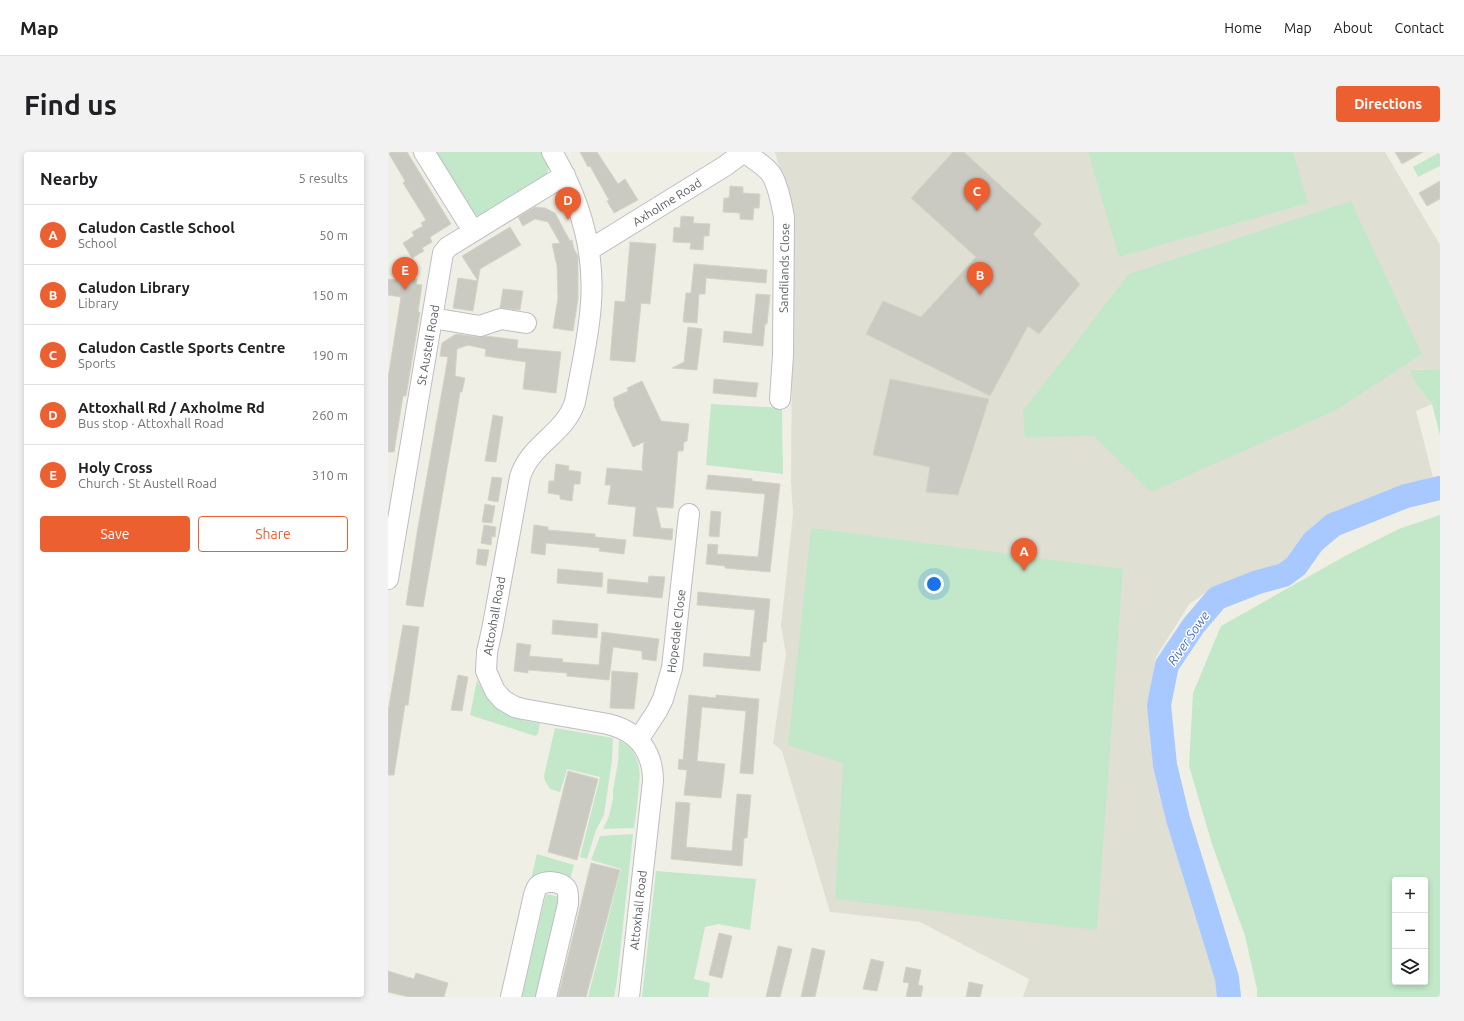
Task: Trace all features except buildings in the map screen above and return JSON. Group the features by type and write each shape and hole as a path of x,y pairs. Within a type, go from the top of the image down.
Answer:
{"street":[{"path":"424,152 473,231"},
{"name":"Attoxhall Road","path":"552,152 565,175 580,211 589,250 592,279 592,302 575,402 567,419 530,456 522,471 492,630 488,643 486,670 495,691 503,700 515,707 608,724 626,730 638,740 650,759 653,781 629,997"},
{"name":"Axholme Road","path":"589,250 725,166 744,152"},
{"name":"Sandilands Close","path":"744,152 772,175 780,196 784,217 780,399"},
{"name":"St Austell Road","path":"388,579 443,253 448,247 473,231 565,175"},
{"path":"432,318 480,326 501,319 526,323"},
{"name":"Hopedale Close","path":"638,740 663,699 672,668 689,514"},
{"path":"511,997 534,895 538,886 547,882 557,882 566,888 569,895 546,997"}],"shaded area":[{"path":"775,152 1385,152 1440,245 1440,369 1411,370 1417,386 1432,404 1416,411 1433,477 1402,486 1330,515 1308,537 1289,561 1209,591 1190,603 1156,657 1148,704 1153,763 1219,989 1219,997 1023,997 1029,979 920,922 830,912 782,751 773,743 786,654 781,626 793,514 791,482 793,224 790,205"}],"green space":[{"path":"432,152 541,152 547,161 548,169 546,176 482,217 476,216 470,212"},
{"path":"1088,152 1293,152 1308,203 1119,257"},
{"path":"1440,152 1440,166 1418,177 1413,167"},
{"path":"1351,201 1422,354 1336,410 1151,492 1094,436 1025,437 1023,411 1129,274"},
{"path":"1440,369 1440,435 1432,404 1417,386 1410,370"},
{"path":"711,404 782,408 783,474 706,465"},
{"path":"1440,515 1440,997 1257,997 1257,989 1245,936 1212,844 1189,766 1193,693 1221,626 1345,556 1399,529"},
{"path":"811,528 1123,569 1097,930 835,899 843,763 788,745"},
{"path":"477,680 489,698 502,710 519,719 540,723 538,734 535,736 470,715"},
{"path":"555,728 613,738 612,760 604,815 596,830 587,859 580,857 600,777 567,769 560,792 550,789 544,776"},
{"path":"619,740 627,745 632,751 638,763 640,778 634,828 603,829 609,816 613,799 613,790 618,762"},
{"path":"633,834 614,997 588,997 621,869 591,860 600,836"},
{"path":"537,854 574,865 569,882 530,883"},
{"path":"656,871 756,879 750,930 718,924 705,927 694,979 710,983 708,997 642,997"},
{"path":"547,894 559,897 560,901 538,997 522,997 545,898"}],"waterway":[{"name":"River Sowe","path":"1229,997 1227,978 1178,819 1165,765 1159,705 1167,665 1194,625 1217,598 1258,582 1284,575 1296,566 1313,542 1333,525 1406,496 1440,488"}],"place":[{"name":"Caludon Castle Sports Centre","path":"977,211"},
{"name":"Attoxhall Rd / Axholme Rd","path":"568,220"},
{"name":"Holy Cross","path":"405,290"},
{"name":"Caludon Library","path":"980,295"},
{"name":"Caludon Castle School","path":"1024,571"}]}
